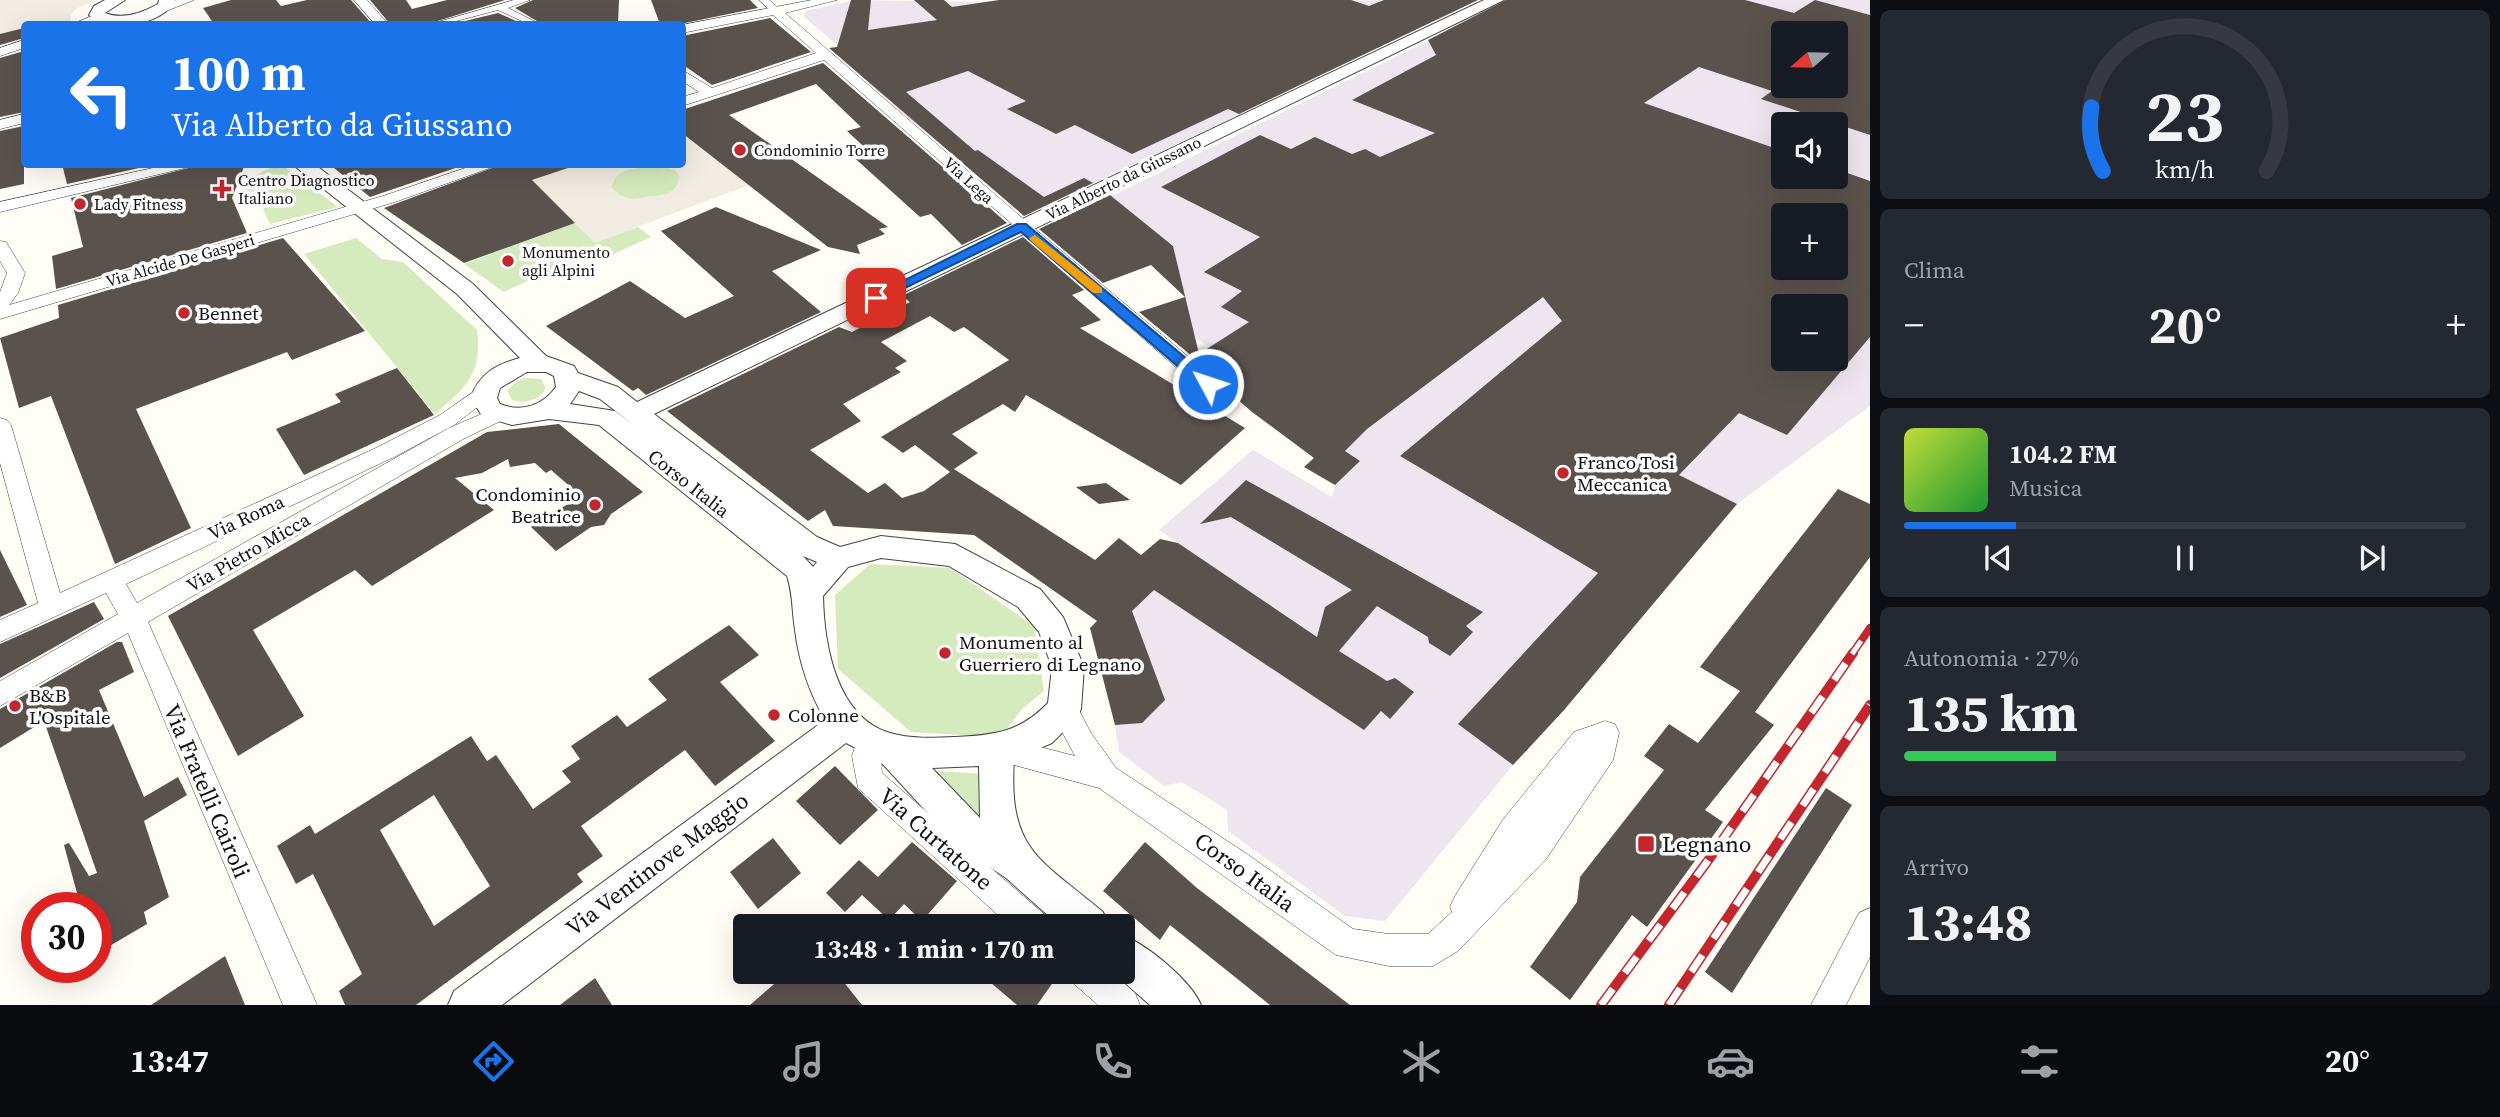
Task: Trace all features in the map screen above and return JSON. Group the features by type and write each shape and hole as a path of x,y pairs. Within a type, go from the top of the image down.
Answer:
{"street":[{"path":"84,21 105,9 122,21 188,0"},
{"path":"360,0 379,21"},
{"path":"447,21 525,0"},
{"path":"764,0 828,54"},
{"path":"686,28 831,0"},
{"name":"Via Alberto da Giussano","path":"637,412 1496,0"},
{"path":"499,7 529,21"},
{"path":"0,52 21,45"},
{"path":"686,101 828,54"},
{"name":"Via Lega","path":"828,54 1022,227 1208,384"},
{"path":"686,77 710,93"},
{"path":"0,125 21,119"},
{"path":"0,207 177,168"},
{"path":"305,168 361,207 465,289 539,363 494,382"},
{"name":"Via Alcide De Gasperi","path":"0,313 361,207 482,168"},
{"path":"0,303 9,293 16,273 2,259"},
{"path":"498,415 486,405 494,382 502,327"},
{"name":"Corso Italia","path":"539,363 559,368 569,379 610,393 807,545 838,559"},
{"path":"547,410 565,396 569,379"},
{"name":"Via Roma","path":"0,632 386,452 447,420 494,382"},
{"name":"Corso Italia","path":"498,415 522,417 547,410 606,417 799,569 808,593"},
{"name":"Via Pietro Micca","path":"0,694 457,433 498,415"},
{"path":"0,425 52,607"},
{"path":"881,547 955,555 1029,598 1052,626 1068,667 1064,709 1036,736 998,749 961,752 869,737 831,698 809,633 808,593 838,559 881,547"},
{"name":"Via Fratelli Cairoli","path":"111,580 141,633 300,1005"},
{"name":"Corso Italia","path":"1064,709 1081,742 1106,777"},
{"path":"1389,950 1433,950 1447,940 1535,849 1603,751 1605,733 1584,741 1512,831 1447,940"},
{"name":"Via Curtatone","path":"869,737 971,834 1019,865"},
{"name":"Via Curtatone","path":"869,737 866,756 868,779 1020,914"},
{"name":"Via Ventinove Maggio","path":"468,1005 869,737"},
{"name":"Corso Italia","path":"998,749 1106,777 1237,864 1332,936 1347,944 1389,950"},
{"name":"Via Curtatone","path":"998,749 994,803 999,831 1019,865"},
{"path":"1019,865 1075,914"},
{"path":"1828,1005 1870,924"},
{"path":"1135,965 1181,1005"},
{"path":"1100,984 1123,1005"}],"shaded area":[{"path":"0,0 94,0 76,9 70,21 21,21 21,30 0,34"},
{"path":"855,0 1472,0 1241,114 1025,215 956,158 960,150 949,143 936,142 843,61 848,54 803,16 806,11"},
{"name":"Franco Tosi Meccanica","path":"1511,0 1870,0 1870,406 1737,504 1564,710 1513,765 1385,921 1345,916 1228,831 1227,810 1182,782 1164,786 1119,752 1115,725 1090,628 1178,543 1159,530 1253,450 1332,497 1335,485 1360,461 1345,451 1358,437 1197,339 1164,304 1185,297 1173,247 1112,196"},
{"path":"686,135 749,185 595,243 547,195 518,185 569,168 640,168 626,170 617,175 611,187 622,197 632,199 667,194 675,189 680,177 676,171 668,168 686,168"}],"green space":[{"path":"270,168 286,168 338,207 270,224 263,209 273,200 255,195 256,191 243,193 243,186"},
{"path":"631,168 668,168 677,171 680,177 677,186 670,192 649,200 638,200 617,194 611,187 618,175"},
{"path":"575,223 595,242 638,227 651,237 596,262 585,254 504,292 464,264"},
{"path":"356,238 382,259 403,262 477,330 475,369 455,396 435,414 304,254"},
{"path":"525,378 541,379 546,388 540,396 531,400 512,400 507,391 517,381"},
{"path":"870,564 950,568 1034,626 1044,691 1022,709 1004,733 979,736 911,732 838,669 835,595"},
{"path":"924,770 986,774 978,792 983,828"}],"building":[{"path":"231,0 276,0 281,6 307,0 351,0 369,21 212,21 203,8"},
{"path":"370,0 406,0 412,9 447,0 505,0 438,21 388,21"},
{"path":"533,0 619,0 618,21 537,21 515,8"},
{"path":"651,0 750,0 758,8 686,23 659,21"},
{"path":"851,0 871,0 868,30 937,20 914,0 944,0 952,7 999,0 1351,0 1369,6 1384,0 1478,0 1239,114 1228,109 1132,154 1075,125 1056,134 1007,109 1026,101 968,71 906,92 975,151 978,150 1044,197 1084,178 1093,183 1024,216 829,48 837,47"},
{"path":"1506,0 1745,0 1794,13 1815,0 1870,15 1870,135 1848,128 1848,112 1800,112 1761,99 1771,92 1771,98 1848,98 1848,21 1771,21 1771,91 1699,67 1644,103 1771,147 1771,189 1848,189 1848,173 1870,181 1870,337 1848,363 1848,294 1771,294 1771,371 1841,371 1787,435 1739,413 1679,475 1737,504 1564,710 1513,765 1458,724 1598,573 1400,456 1562,321 1543,297 1367,429 1345,451 1360,461 1335,485 1304,467 1314,458 1252,412 1220,384 1217,377 1139,312 1185,297 1151,265 1103,283 1039,229 1110,195 1173,246 1199,354 1249,322 1221,307 1242,291 1204,272 1260,237 1161,187 1260,135 1291,149 1315,137 1352,154 1365,149 1380,157 1435,133 1352,100 1436,55 1428,40"},
{"path":"498,13 516,21 465,21"},
{"path":"770,18 811,52 712,85 686,67 686,35"},
{"path":"21,29 21,39 0,45 0,34"},
{"path":"21,52 21,113 0,117 0,58"},
{"path":"823,63 1007,223 962,245 931,214 920,217 849,153 875,157 847,131 861,127 816,84 729,115 888,227 879,229 885,234 857,245 860,254 828,247 686,136 686,109"},
{"path":"21,127 21,168 24,168 24,184 0,189 0,131"},
{"path":"63,168 139,168 67,184"},
{"path":"188,168 243,168 232,198 247,233 56,289 52,256 83,247 71,198"},
{"path":"334,168 455,168 370,197"},
{"path":"492,168 568,168 532,180 575,223 464,263 384,208"},
{"path":"716,207 821,250 772,271 821,312 646,395 638,388 633,391 546,326 630,281 685,318 734,296 661,231"},
{"path":"1023,237 1084,290 1072,295 1101,320 1080,328 1245,428 1181,485 1026,395 1015,412 1003,404 952,434 978,453 954,469 1095,560 1119,538 1141,555 1160,539 1178,543 1317,637 1325,607 1352,590 1231,517 1200,524 1246,480 1483,612 1466,626 1473,632 1450,656 1429,643 1428,637 1377,606 1339,651 1387,681 1395,678 1414,692 1390,719 1381,711 1364,730 1154,590 1132,611 1165,700 1142,723 1115,725 1090,628 1097,621 974,535 833,526 825,510 808,521 667,411 839,327 852,332 910,302 902,296","holes":["930,316 954,332 964,327 1009,360 881,437 903,453 915,445 950,472 924,491 902,498 885,483 868,493 810,450 861,421 843,404 901,372 895,368 907,361 881,342"]},
{"path":"283,238 365,331 292,360 287,352 136,409 191,528 115,564 51,396 19,408 0,338 59,318 58,305"},
{"path":"397,368 434,415 304,475 276,429 341,402 335,394"},
{"path":"559,424 643,492 611,514 604,525 591,527 556,551 531,527 581,496 551,470 546,473 535,463 510,467 508,459 482,473 455,478 494,510 372,586 355,570 253,630 304,716 238,756 168,616 487,432"},
{"path":"1106,483 1130,500 1099,504 1076,487"},
{"path":"1838,489 1870,504 1870,557 1755,712 1774,725 1705,810 1723,822 1647,927 1632,915 1570,1000 1530,967 1577,902 1580,877 1664,770 1644,756 1669,724 1698,743 1740,691 1700,667"},
{"path":"0,550 27,605 0,617"},
{"path":"94,602 104,619 0,678 0,644"},
{"path":"729,625 759,655 720,682 775,741 715,786 685,750 581,826 603,856 577,874 583,882 416,1005 345,1005 339,991 362,974 313,874 296,884 277,846 310,825 315,834 471,736 487,761 496,755 533,809 571,782 562,771 580,759 571,746 617,715 627,727 667,700 648,679","holes":["434,795 490,886 434,926 380,830"]},
{"path":"117,642 122,642 134,672 99,690 144,797 178,777 187,795 144,821 169,897 144,912 147,924 112,945 112,892 77,892 64,845 69,843 89,876 97,873 44,721 0,748 0,709"},
{"path":"835,766 878,810 840,845 796,801"},
{"path":"1826,788 1852,805 1732,993 1705,972"},
{"path":"773,838 801,873 758,909 730,872"},
{"path":"912,842 957,881 928,914 915,914 904,904 895,914 883,914 862,895 845,912 826,893 859,860 878,877"},
{"path":"1145,842 1197,888 1350,1005 1270,1005 1170,925 1160,940 1135,919 1135,914 1130,914 1103,891"},
{"path":"225,956 245,1005 151,1005"},
{"path":"595,978 612,1005 560,1005"},
{"path":"774,984 845,984 862,1005 750,1005"},
{"path":"992,984 1052,984 1037,1005 1017,1005"}],"railway":[{"path":"1852,654 1870,628"},
{"path":"1601,1005 1707,862 1853,653"},
{"path":"1669,1005 1870,705"}],"slow traffic":[{"path":"1035,238 1098,291"}],"place":[{"name":"Condominio Torre","path":"740,150"},
{"name":"Centro Diagnostico Italiano","path":"222,189"},
{"name":"Lady Fitness","path":"80,204"},
{"name":"Monumento agli Alpini","path":"508,261"},
{"name":"Bennet","path":"184,313"},
{"name":"Franco Tosi Meccanica","path":"1563,473"},
{"name":"Condominio Beatrice","path":"595,505"},
{"name":"Monumento al Guerriero di Legnano","path":"945,653"},
{"name":"B&B L'Ospitale","path":"15,706"},
{"name":"Colonne","path":"774,715"},
{"name":"Legnano","path":"1646,844"}],"route":[{"path":"876,298 1022,227 1208,384"}]}
